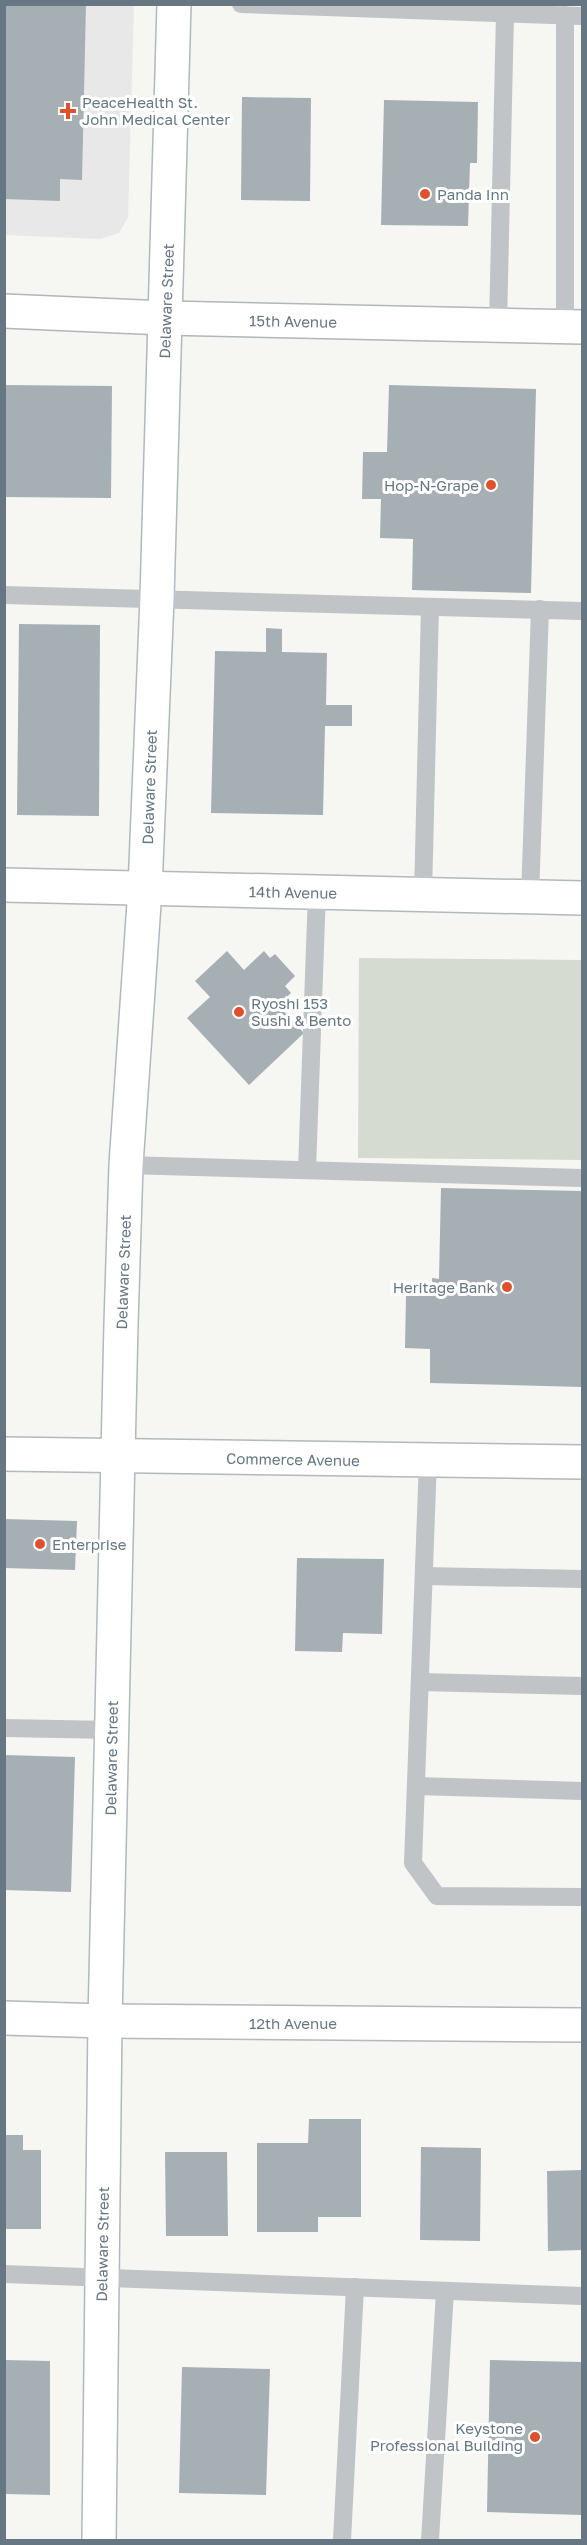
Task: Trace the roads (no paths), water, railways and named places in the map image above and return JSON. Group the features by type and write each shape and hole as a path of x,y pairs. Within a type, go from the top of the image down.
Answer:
{"street":[{"name":"Delaware Street","path":"99,2541 105,2021 117,1457 126,1166 145,889 157,598 174,4"},
{"name":"15th Avenue","path":"4,311 165,318 574,327"},
{"name":"14th Avenue","path":"4,885 582,898"},
{"name":"Commerce Avenue","path":"4,1454 582,1462"},
{"name":"12th Avenue","path":"4,2018 582,2025"}],"lane":[{"path":"241,4 574,16 574,327"},
{"path":"498,325 505,13"},
{"path":"4,595 582,611"},
{"path":"423,895 430,607"},
{"path":"530,897 540,609"},
{"path":"307,1170 317,892"},
{"path":"126,1166 582,1178"},
{"path":"428,1460 412,1863 437,1896 582,1898"},
{"path":"424,1576 582,1578"},
{"path":"420,1682 582,1686"},
{"path":"4,1728 112,1730"},
{"path":"416,1786 582,1791"},
{"path":"4,2274 582,2296"},
{"path":"342,2541 356,2287"},
{"path":"430,2541 445,2291"}],"place":[{"name":"PeaceHealth St. John Medical Center","path":"68,111"},
{"name":"Panda Inn","path":"425,194"},
{"name":"Hop-N-Grape","path":"491,485"},
{"name":"Ryoshi 153 Sushi & Bento","path":"239,1012"},
{"name":"Heritage Bank","path":"507,1287"},
{"name":"Enterprise","path":"40,1544"},
{"name":"Keystone Professional Building","path":"535,2437"}]}
